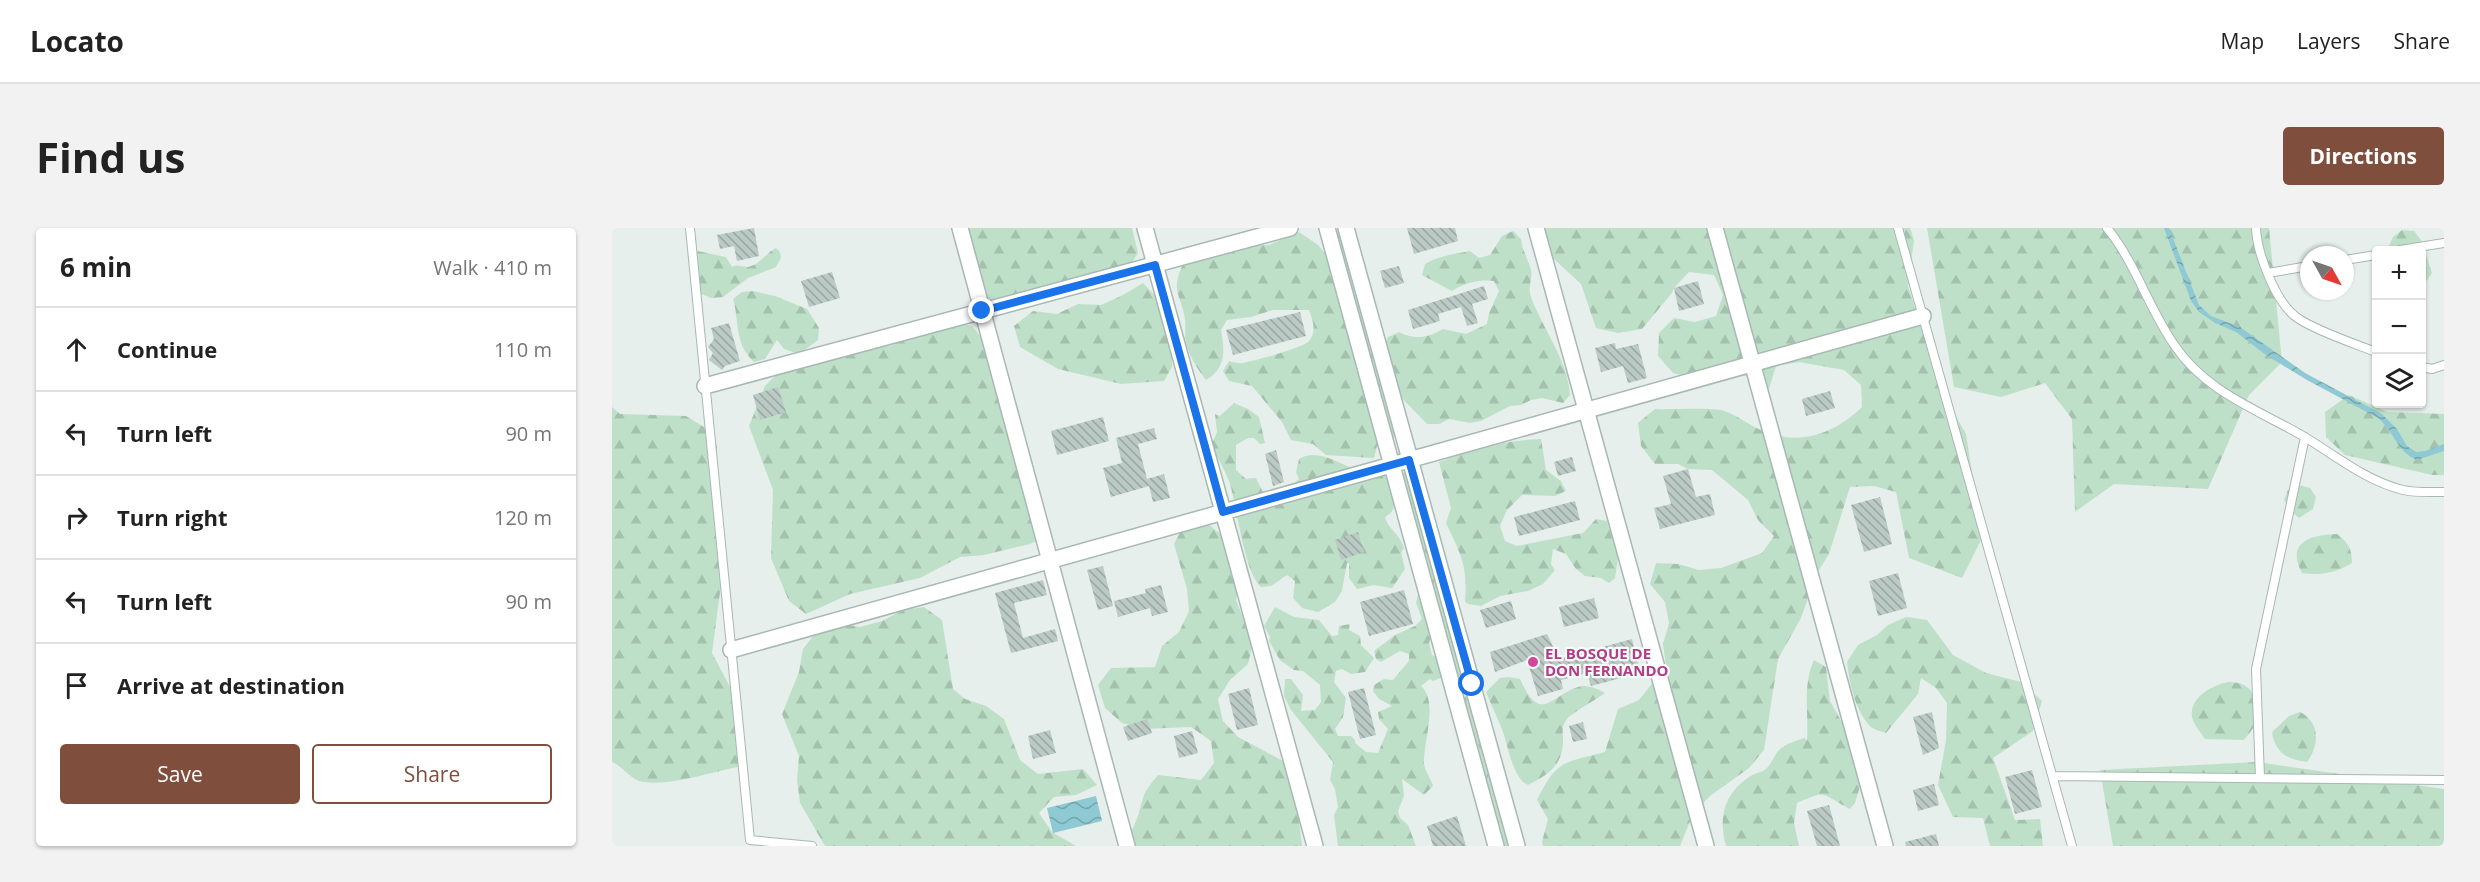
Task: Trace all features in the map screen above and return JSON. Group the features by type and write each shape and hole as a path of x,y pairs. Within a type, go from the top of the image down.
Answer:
{"street":[{"path":"960,228 1127,846"},
{"path":"1145,228 1315,846"},
{"path":"705,386 1290,228"},
{"path":"1327,228 1496,846"},
{"path":"1346,228 1517,846"},
{"path":"1536,228 1706,846"},
{"path":"1715,228 1886,846"},
{"path":"731,650 1923,316"}],"lane":[{"path":"690,228 750,840 812,846"},
{"path":"1898,228 2073,846"},
{"path":"2106,228 2121,249 2175,347 2197,372 2222,392 2305,437 2337,459 2383,482 2404,490 2444,492"},
{"path":"2256,228 2256,243 2268,273 2281,300 2298,318 2372,350"},
{"path":"2425,246 2444,243"},
{"path":"2354,259 2372,256"},
{"path":"2268,273 2300,268"},
{"path":"2426,368 2432,369 2444,365"},
{"path":"2260,778 2256,669 2305,437"},
{"path":"1453,689 1472,684"},
{"path":"2053,776 2444,780"}],"green space":[{"path":"955,228 1132,228 1138,253 1127,270 1088,292 976,311"},
{"path":"1529,228 1910,228 1914,240 1908,286 1943,394 1966,434 1982,538 1962,578 1909,558 1896,492 1874,486 1850,487 1829,554 1817,573 1801,618 1778,659 1764,750 1749,768 1710,796 1693,814 1680,846 1543,846 1548,819 1537,800 1550,777 1563,765 1605,752 1618,709 1639,700 1666,666 1663,644 1669,623 1665,602 1650,584 1656,563 1678,564 1699,570 1721,568 1762,553 1774,536 1758,520 1748,500 1712,470 1688,469 1678,464 1655,464 1641,446 1638,423 1655,409 1718,410 1775,435 1802,437 1815,435 1840,424 1862,407 1861,385 1844,370 1799,362 1776,366 1769,389 1742,374 1696,379 1673,373 1658,356 1659,333 1674,318 1695,322 1716,316 1723,295 1714,275 1689,272 1642,329 1618,333 1596,328 1581,284 1531,238"},
{"path":"1927,228 2269,228 2282,362 2249,395 2208,489 2114,484 2075,512 2072,419 2045,383 2001,397 1954,387"},
{"path":"2402,230 2414,231 2423,246 2389,246 2393,237"},
{"path":"1513,231 1521,239 1531,270 1531,297 1560,357 1570,395 1563,403 1542,398 1510,406 1481,421 1470,423 1449,419 1439,424 1427,424 1396,392 1383,348 1388,337 1399,332 1416,337 1426,336 1443,329 1466,334 1487,324 1489,313 1499,291 1494,281 1472,282 1452,291 1422,275 1425,264 1441,257 1470,251 1479,258 1490,255 1502,236"},
{"path":"1299,232 1318,245 1329,258 1381,430 1374,458 1326,455 1313,444 1291,440 1282,422 1252,386 1229,381 1223,371 1229,361 1241,363 1257,360 1305,344 1314,330 1309,310 1273,310 1251,317 1227,320 1221,330 1223,352 1221,364 1206,380 1188,349 1185,338 1185,319 1177,287 1183,264 1236,246 1269,245"},
{"path":"1339,233 1396,436 1393,438 1336,235"},
{"path":"776,248 781,258 776,267 748,278 723,297 711,298 699,293 693,254 698,251 726,257 732,267 746,267 757,263"},
{"path":"2426,255 2432,273 2426,282"},
{"path":"1143,283 1158,299 1172,342 1172,367 1164,381 1121,384 1058,369 1020,347 1014,326 1033,311 1057,314 1078,304 1101,305"},
{"path":"753,291 775,296 807,309 819,328 818,340 799,354 784,349 777,340 765,359 754,362 740,340 733,299 742,292"},
{"path":"952,320 972,326 986,343 1047,536 1030,544 984,555 960,557 920,578 850,594 806,614 789,601 771,558 773,490 749,426 765,386 781,370 846,356 867,347 890,346"},
{"path":"2349,395 2372,405 2372,408 2387,412 2444,414 2444,475 2432,475 2345,455 2326,437 2325,412"},
{"path":"1234,403 1259,417 1265,443 1260,444 1254,438 1248,438 1236,445 1236,470 1246,479 1256,478 1263,492 1272,490 1282,494 1299,479 1296,472 1299,459 1306,456 1320,456 1354,469 1366,463 1390,466 1396,501 1391,513 1385,517 1404,548 1401,553 1405,569 1392,588 1373,585 1357,589 1349,578 1349,563 1347,563 1342,591 1335,602 1318,612 1302,608 1293,598 1295,581 1287,575 1271,586 1261,587 1250,568 1230,484 1211,446 1217,432 1215,414 1220,416"},
{"path":"612,407 620,414 686,416 704,427 717,446 716,516 724,562 712,653 736,698 743,720 743,743 738,767 675,781 650,783 639,781 612,762"},
{"path":"1541,439 1546,470 1561,481 1566,491 1555,496 1522,495 1507,510 1500,526 1505,541 1517,546 1583,533 1596,519 1607,521 1618,558 1615,578 1609,583 1601,578 1585,576 1576,569 1566,554 1553,549 1551,564 1555,570 1543,584 1528,591 1500,596 1481,606 1468,604 1465,602 1462,561 1446,523 1451,508 1439,462 1489,446"},
{"path":"1405,472 1462,674 1458,677 1402,474"},
{"path":"2299,485 2310,488 2316,497 2313,509 2299,518 2284,500 2288,490"},
{"path":"1185,523 1207,523 1224,537 1241,578 1236,600 1253,642 1248,664 1230,680 1218,699 1223,721 1238,737 1285,762 1297,804 1302,846 1118,846 1133,828 1144,795 1158,775 1201,780 1214,763 1211,741 1191,727 1143,729 1122,723 1105,708 1098,685 1111,668 1155,667 1162,646 1179,632 1189,611 1187,589 1174,544"},
{"path":"2337,534 2349,546 2352,563 2327,573 2302,573 2297,554 2299,547 2310,538"},
{"path":"1419,591 1433,628 1429,643 1432,655 1438,658 1441,678 1433,681 1430,679 1421,686 1426,693 1430,712 1424,764 1433,786 1424,795 1402,779 1404,796 1398,811 1400,818 1408,825 1416,846 1338,846 1334,815 1338,807 1335,789 1330,780 1333,762 1291,710 1284,696 1285,679 1291,679 1303,695 1301,711 1315,710 1321,702 1320,685 1303,671 1294,670 1280,660 1269,641 1270,637 1264,626 1275,607 1294,617 1319,620 1332,636 1338,635 1339,626 1350,624 1349,630 1360,636 1361,645 1374,658 1365,672 1351,674 1342,669 1336,671 1334,682 1346,698 1343,717 1335,729 1338,736 1351,736 1355,743 1366,752 1378,753 1388,729 1379,719 1378,712 1392,706 1379,699 1373,691 1374,685 1384,679 1393,680 1409,661 1409,654 1400,651 1381,662 1376,659 1374,651 1395,635 1415,626 1422,619 1416,603"},
{"path":"924,607 942,620 953,689 965,699 986,706 1004,719 1020,760 1038,774 1083,769 1097,785 1076,795 1054,797 1039,813 1052,832 1076,846 825,846 800,803 797,780 799,756 782,714 799,672 803,649 817,631 838,623 860,627 882,621 903,610"},
{"path":"1906,617 1927,620 1953,655 1986,673 2021,682 2042,701 2033,731 1993,758 2015,820 2040,819 2043,846 1990,846 1983,818 1953,817 1938,785 1946,740 1947,703 1936,688 1921,678 1918,694 1886,733 1873,728 1864,719 1854,695 1847,662 1858,645 1877,635 1888,625"},
{"path":"1814,660 1826,667 1830,701 1850,737 1849,745 1862,757 1866,767 1855,803 1850,809 1829,797 1820,795 1797,803 1794,823 1799,846 1726,846 1723,816 1734,791 1749,777 1766,769 1782,748 1804,738 1807,740 1807,690"},
{"path":"1500,678 1520,679 1527,693 1540,704 1553,701 1568,691 1582,686 1592,687 1605,693 1567,719 1563,727 1562,749 1557,763 1548,773 1528,785 1518,776 1486,692"},
{"path":"2228,682 2244,685 2252,693 2258,722 2244,740 2205,739 2192,717 2194,704 2209,689"},
{"path":"1466,696 1509,846 1503,846 1463,698"},
{"path":"2300,712 2307,716 2316,734 2314,748 2307,762 2283,754 2276,745 2272,732 2289,716"},
{"path":"2257,762 2444,789 2444,846 2113,846 2100,770"}],"water":[{"path":"2164,228 2169,228 2199,305 2211,316 2240,327 2305,373 2382,414 2397,429 2407,446 2416,452 2444,444 2444,451 2417,460 2400,447 2378,418 2307,380 2266,355 2236,332 2215,323 2199,312 2191,301"},
{"path":"1096,796 1102,821 1053,833 1047,808"}],"building":[{"path":"754,228 759,256 737,261 734,246 720,249 717,235"},
{"path":"1407,228 1455,228 1458,241 1414,254"},
{"path":"1399,266 1404,283 1385,288 1380,271"},
{"path":"832,272 840,298 809,307 801,281"},
{"path":"1698,281 1704,304 1679,311 1674,288"},
{"path":"1484,286 1488,299 1472,304 1478,323 1467,326 1461,307 1438,314 1440,321 1413,329 1408,310"},
{"path":"1300,312 1306,336 1233,355 1226,330"},
{"path":"729,323 740,361 725,366 722,370 709,360 713,353 708,347 714,339 711,328"},
{"path":"1615,343 1616,349 1638,344 1647,378 1628,383 1623,366 1601,372 1595,348"},
{"path":"778,387 786,412 760,420 753,395"},
{"path":"1830,391 1835,408 1806,416 1802,399"},
{"path":"1103,417 1109,441 1057,455 1051,431"},
{"path":"1154,428 1157,439 1138,444 1147,479 1164,474 1170,498 1153,502 1149,486 1111,497 1103,468 1122,463 1116,438"},
{"path":"1276,450 1284,482 1273,486 1265,454"},
{"path":"1572,457 1576,471 1558,476 1554,462"},
{"path":"1688,469 1696,497 1710,494 1715,515 1660,529 1654,508 1671,504 1663,476"},
{"path":"1880,497 1892,544 1864,552 1851,505"},
{"path":"1575,501 1580,520 1519,536 1514,517"},
{"path":"1358,532 1364,552 1341,560 1335,540"},
{"path":"1103,566 1113,606 1098,610 1087,570"},
{"path":"1898,573 1907,608 1878,616 1869,581"},
{"path":"1043,580 1047,595 1014,603 1023,638 1055,629 1058,641 1011,653 995,593"},
{"path":"1161,585 1168,612 1152,616 1150,608 1118,617 1114,601 1146,593 1145,589"},
{"path":"1404,590 1413,624 1369,636 1360,602"},
{"path":"1594,598 1599,618 1564,627 1559,607"},
{"path":"1511,601 1516,619 1486,628 1480,610"},
{"path":"1547,634 1559,659 1632,639 1640,673 1591,686 1587,673 1561,680 1563,689 1538,696 1527,660 1495,672 1490,652"},
{"path":"1249,688 1258,725 1237,730 1228,694"},
{"path":"1364,688 1376,735 1360,739 1348,692"},
{"path":"1932,712 1939,748 1923,755 1913,717"},
{"path":"1147,719 1152,733 1128,741 1123,727"},
{"path":"1583,722 1587,739 1573,742 1569,726"},
{"path":"1050,730 1056,753 1033,759 1028,736"},
{"path":"1192,731 1198,753 1179,758 1174,736"},
{"path":"2032,770 2042,807 2015,814 2005,777"},
{"path":"1934,784 1939,805 1918,811 1913,790"},
{"path":"1829,805 1840,846 1817,846 1807,811"},
{"path":"1457,816 1466,846 1433,846 1427,826"},
{"path":"1936,834 1939,846 1906,846 1905,842"}],"place":[{"name":"EL BOSQUE DE DON FERNANDO","path":"1533,662"}],"route":[{"path":"982,311 1155,265 1223,512 1409,460 1472,684"}]}
